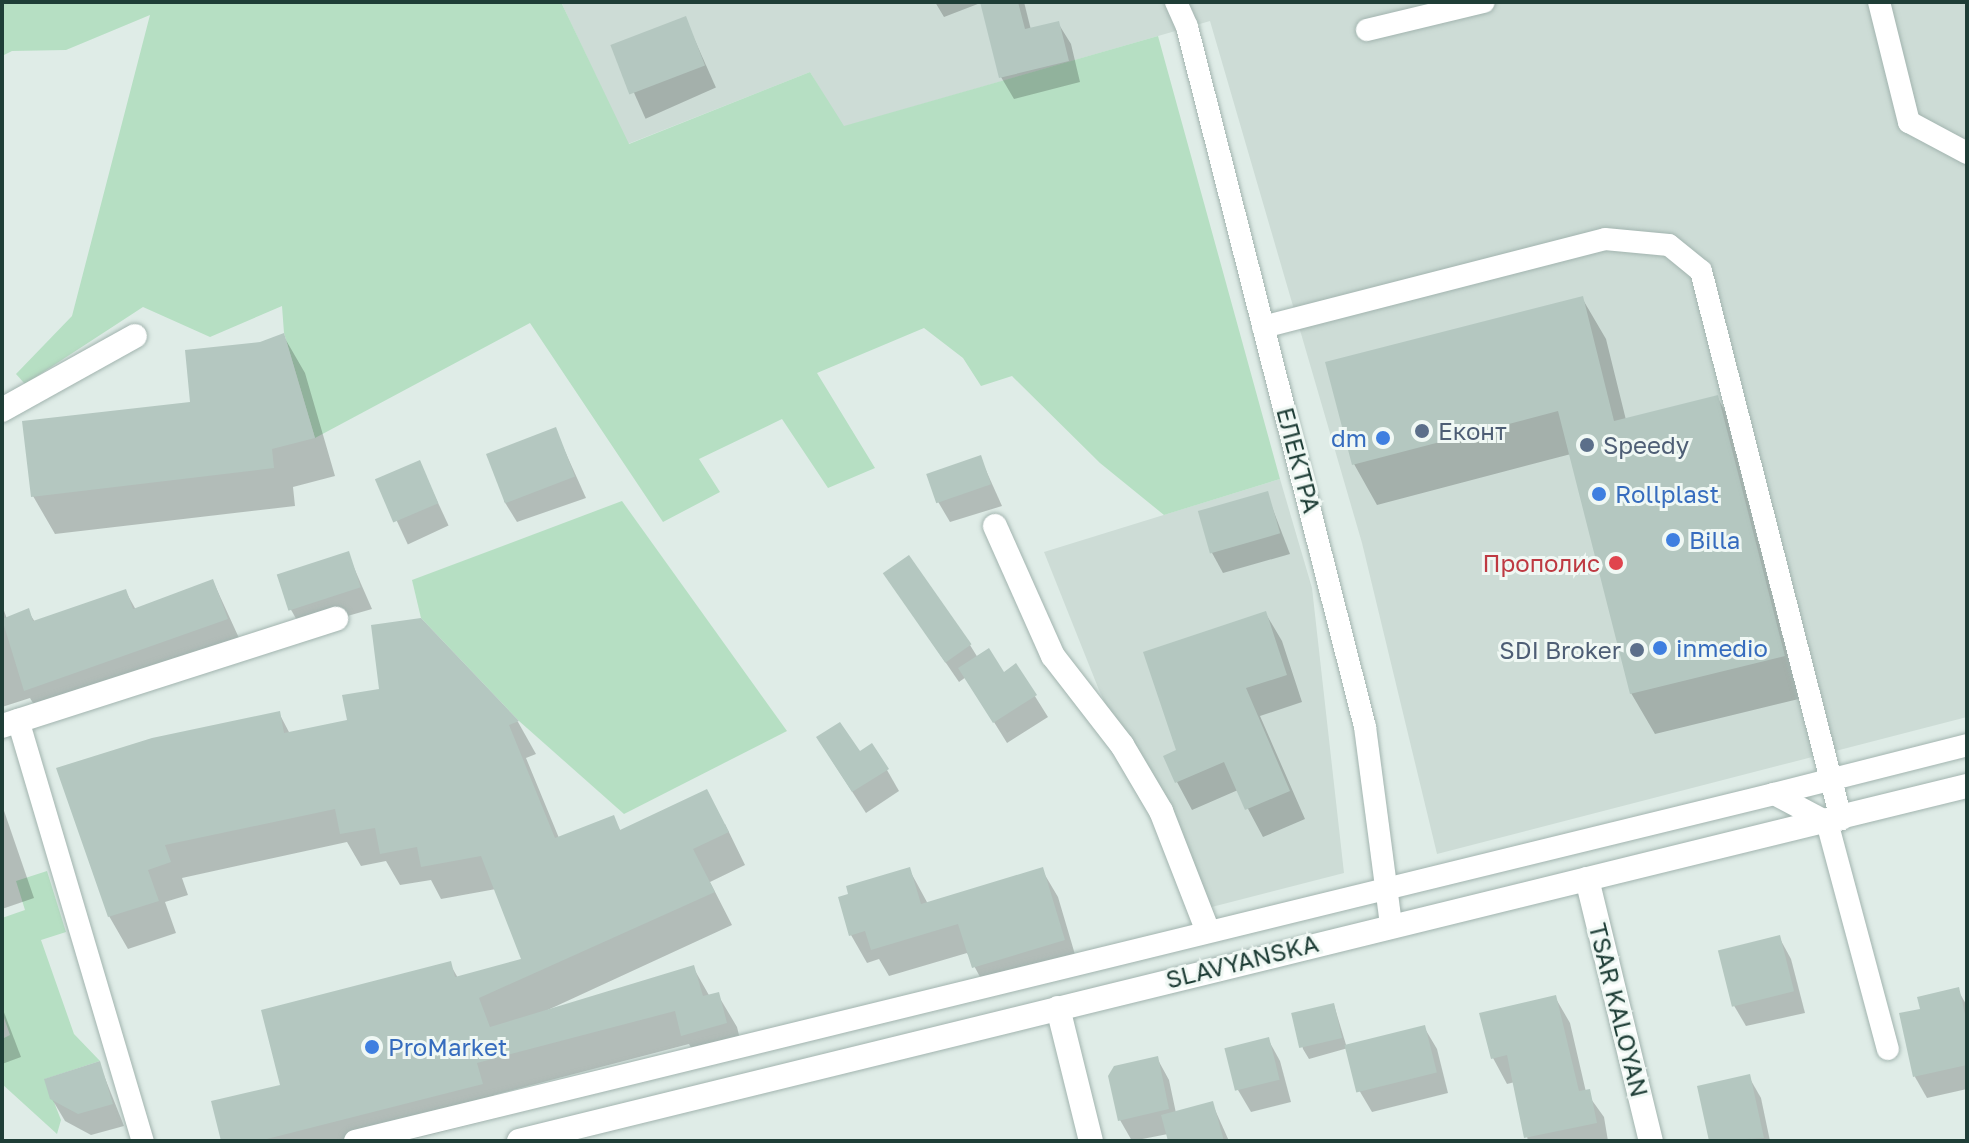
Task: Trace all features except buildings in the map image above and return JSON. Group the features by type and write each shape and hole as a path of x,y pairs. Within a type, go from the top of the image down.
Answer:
{"street":[{"path":"2,410 135,336"},
{"path":"995,526 1053,656 1122,745 1161,811 1207,929"},
{"path":"10,723 336,619"},
{"name":"SLAVYANSKA","path":"519,1141 1967,786"},
{"name":"TSAR KALOYAN","path":"1587,879 1651,1141"},
{"path":"1058,1008 1091,1141"}],"lane":[{"name":"ЕЛЕКТРА","path":"1176,2 1187,27 1365,727 1391,925"},
{"path":"1367,30 1484,2"},
{"path":"1879,2 1909,122 1967,153"},
{"path":"1263,327 1605,239 1669,245 1701,271 1831,780 1834,820 1888,1049"},
{"path":"10,723 143,1141"},
{"path":"355,1141 1207,929 1967,745"},
{"path":"1774,794 1834,820"}],"shaded area":[{"path":"561,2 1967,2 1967,717 1437,854 1362,543 1210,21 843,127 810,72 628,144"},
{"path":"1280,479 1312,588 1344,873 1200,910 1099,690 1044,552"}],"green space":[{"path":"2,2 561,2 629,144 810,72 844,126 1158,36 1280,479 1164,515 1100,463 1012,376 981,386 963,358 924,328 817,373 875,468 828,488 782,419 699,459 720,492 663,522 530,323 315,438 284,333 282,306 210,337 143,307 25,384 16,374 72,316 150,15 66,50 12,51 2,56"},
{"path":"622,501 787,731 624,814 519,721 421,618 412,580"},
{"path":"47,871 66,932 41,940 74,1034 100,1061 45,1079 61,1120 57,1134 2,1084 2,1039 10,1035 2,1012 2,918 25,910 16,881"}],"place":[{"name":"Еконт","path":"1422,431"},
{"name":"dm","path":"1383,438"},
{"name":"Speedy","path":"1587,445"},
{"name":"Rollplast","path":"1599,494"},
{"name":"Billa","path":"1673,540"},
{"name":"Прополис","path":"1616,563"},
{"name":"inmedio","path":"1660,648"},
{"name":"SDI Broker","path":"1637,650"},
{"name":"ProMarket","path":"372,1047"}]}
